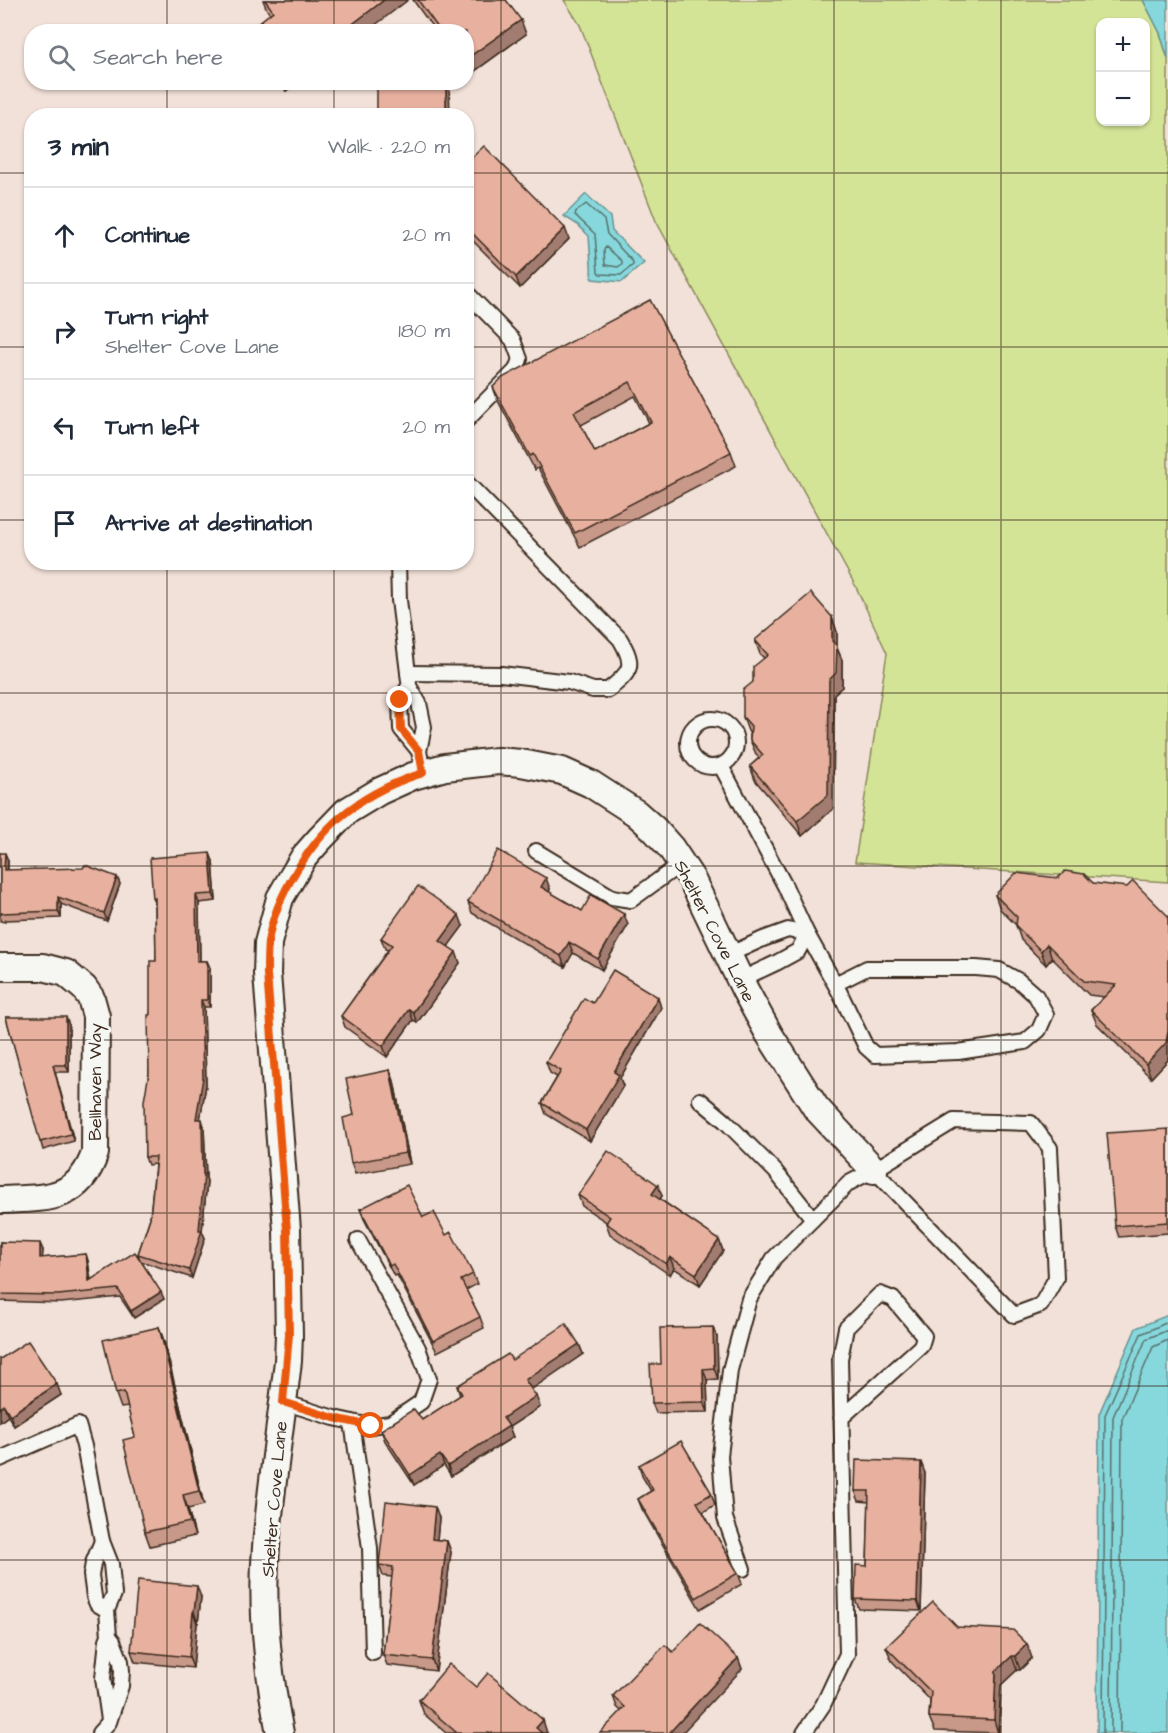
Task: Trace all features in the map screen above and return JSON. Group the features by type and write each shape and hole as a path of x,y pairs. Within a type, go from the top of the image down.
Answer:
{"street":[{"name":"Shelter Cove Lane","path":"280,1733 271,1688 266,1605 266,1548 289,1335 287,1230 267,974 268,943 280,898 304,857 347,811 421,762 458,764 498,761 562,771 591,784 636,813 654,829 682,863 769,1034 816,1108 874,1170"},
{"name":"Bellhaven Way","path":"0,967 44,967 66,973 84,988 91,998 96,1016 95,1153 86,1174 69,1190 50,1197 0,1200"}],"lane":[{"path":"474,300 513,340 520,359 516,370 474,413"},
{"path":"408,680 501,674 569,682 593,690 608,690 622,678 630,667 628,654 620,639 474,490"},
{"path":"398,570 399,600 408,680 419,703 424,727 421,762"},
{"path":"408,680 400,700 401,729 421,762"},
{"path":"721,766 785,886 807,934 866,1047 875,1055 958,1052 1025,1042 1039,1030 1046,1014 1036,996 1019,981 999,970 867,968 835,984"},
{"path":"536,851 612,897 631,900 682,863"},
{"path":"728,955 788,930 807,934"},
{"path":"740,980 798,951 807,934"},
{"path":"700,1100 725,1121 775,1171 813,1219"},
{"path":"743,1569 725,1518 720,1456 730,1370 749,1299 774,1258 849,1183 954,1121 1031,1123 1050,1148 1056,1278 1041,1305 1014,1315 874,1170"},
{"path":"283,1402 334,1418 371,1426 390,1423 421,1402 429,1378 418,1348 358,1240"},
{"path":"804,1733 824,1705 847,1654 841,1418 840,1359 846,1328 880,1294 893,1299 924,1336 921,1346 841,1418"},
{"path":"352,1422 370,1548 374,1653"},
{"path":"0,1460 78,1425 102,1541 111,1564 114,1594 107,1610 110,1636 121,1661 122,1671 121,1686 109,1722 99,1733"},
{"path":"102,1541 93,1563 92,1575 94,1597 97,1604 107,1610"},
{"path":"109,1722 103,1678 107,1640 110,1636"}],"green space":[{"path":"564,0 1143,0 1160,33 1168,59 1168,882 855,862 887,653 855,585 656,221 580,25"}],"water":[{"path":"1143,0 1168,0 1168,59 1160,33"},
{"path":"586,194 610,217 612,231 644,263 622,282 592,279 589,236 564,216"},
{"path":"1168,1315 1168,1733 1097,1733 1099,1414 1136,1328"}],"building":[{"path":"265,0 384,0 352,24 257,24 273,11"},
{"path":"418,0 506,0 521,20 474,53 474,24 435,24"},
{"path":"377,90 446,90 446,108 377,108"},
{"path":"484,146 565,228 516,277 474,235 474,155"},
{"path":"650,300 731,452 575,533 533,454 530,456 493,387 502,378","holes":["630,382 651,422 595,452 574,412"]},
{"path":"811,593 832,617 832,641 837,646 836,673 829,680 828,795 797,821 750,766 763,755 750,740 751,726 743,717 743,690 753,682 753,667 768,655 755,640"},
{"path":"498,850 546,878 541,887 582,911 591,895 624,914 598,959 569,942 561,956 468,902"},
{"path":"0,853 5,853 4,870 83,868 85,865 117,877 104,913 58,897 58,911 0,914"},
{"path":"210,853 213,894 196,895 197,961 207,961 207,1000 201,1000 203,1078 196,1119 202,1119 204,1174 199,1230 202,1230 189,1270 138,1254 150,1218 156,1157 145,1157 144,1101 149,1073 150,961 156,961 155,898 153,899 150,858"},
{"path":"1065,871 1084,874 1093,883 1127,887 1133,881 1168,916 1168,1030 1166,1043 1146,1064 1091,1010 1116,985 1084,981 1047,944 1041,951 1016,926 1017,917 995,895 1016,873 1058,878"},
{"path":"418,886 459,915 440,941 456,952 413,1012 409,1009 383,1046 341,1016 392,945 381,938"},
{"path":"613,970 658,997 614,1072 619,1075 586,1130 542,1103 561,1071 546,1062 584,998 593,1003"},
{"path":"6,1017 66,1017 66,1065 53,1065 71,1134 40,1142"},
{"path":"390,1070 406,1153 351,1163 343,1118 354,1115 346,1079"},
{"path":"1168,1129 1168,1222 1115,1226 1107,1133"},
{"path":"608,1151 658,1185 652,1194 719,1240 696,1274 670,1257 666,1264 606,1223 610,1217 578,1195"},
{"path":"407,1185 423,1217 434,1212 446,1235 451,1232 473,1274 461,1280 480,1317 433,1341 393,1264 390,1266 360,1209"},
{"path":"0,1242 40,1243 40,1258 86,1254 89,1281 135,1252 161,1292 131,1311 118,1289 58,1295 0,1294"},
{"path":"566,1324 579,1344 525,1380 536,1396 503,1418 509,1426 448,1466 440,1455 410,1475 381,1430 414,1409 422,1420 462,1394 457,1386 508,1354 512,1360"},
{"path":"159,1327 199,1491 183,1495 190,1522 145,1532 123,1440 135,1437 124,1392 116,1394 103,1340"},
{"path":"713,1327 714,1368 703,1369 704,1402 652,1403 650,1364 661,1364 660,1328"},
{"path":"28,1341 57,1384 10,1415 4,1405 0,1408 0,1359"},
{"path":"681,1441 711,1492 697,1502 738,1573 696,1598 638,1499 653,1490 639,1465"},
{"path":"856,1460 921,1462 917,1601 855,1599 856,1565 867,1566 869,1491 855,1491"},
{"path":"386,1501 435,1507 432,1539 447,1541 432,1660 383,1655 393,1567 379,1565"},
{"path":"138,1580 197,1586 189,1657 131,1651"},
{"path":"933,1602 957,1627 1013,1630 1027,1644 996,1671 994,1720 929,1717 931,1692 886,1647"},
{"path":"700,1623 738,1658 669,1733 600,1733 625,1707 613,1696 665,1645 673,1652"},
{"path":"449,1664 476,1687 488,1673 543,1720 536,1728 542,1733 457,1733 419,1700"}],"route":[{"path":"371,1426 334,1418 283,1402 289,1335 287,1230 267,974 268,943 280,898 304,857 319,840 347,811 363,800 423,773 419,751 401,729 400,700"}]}
